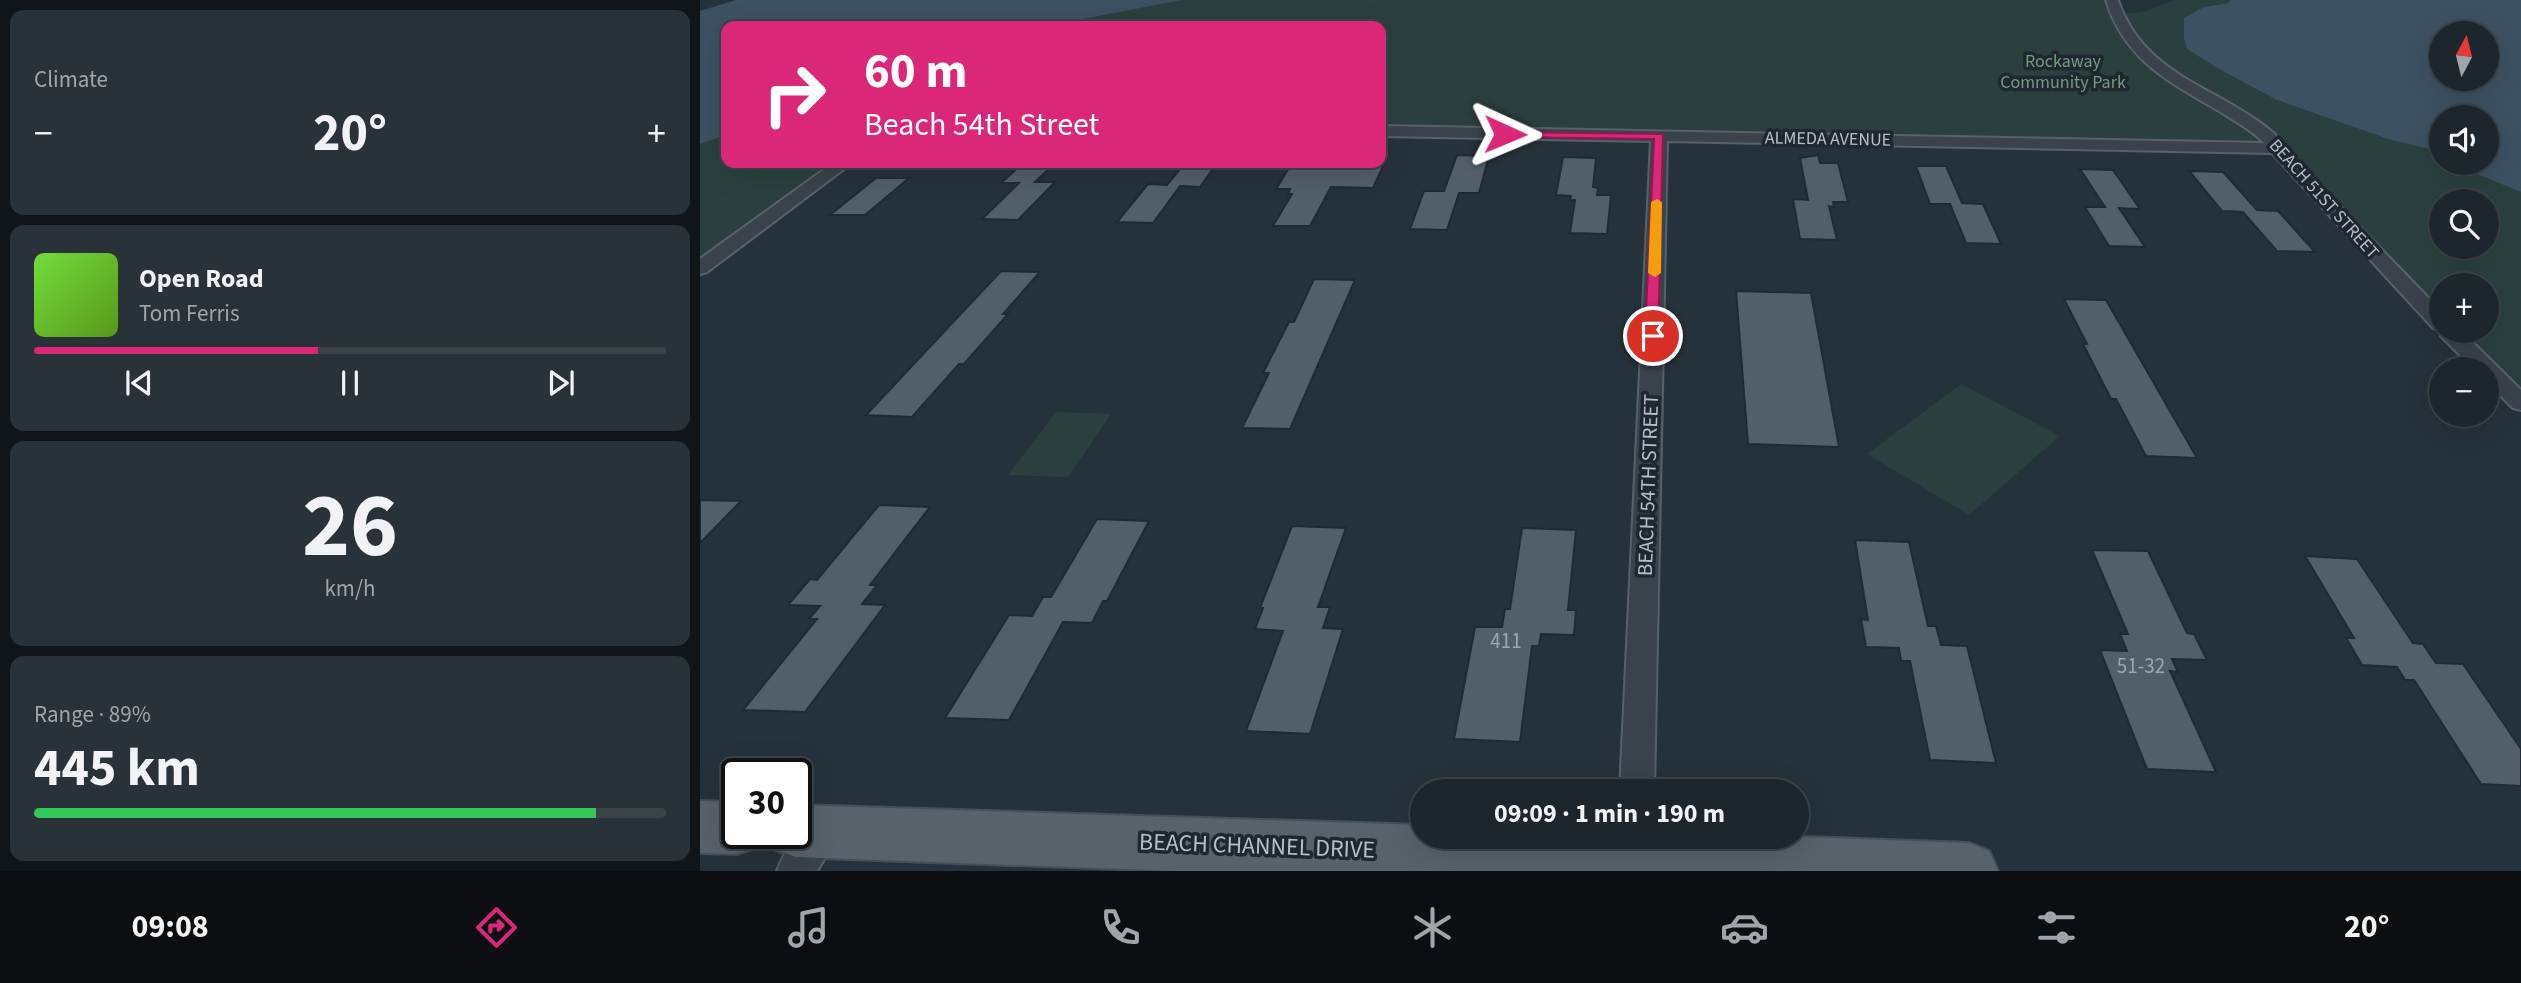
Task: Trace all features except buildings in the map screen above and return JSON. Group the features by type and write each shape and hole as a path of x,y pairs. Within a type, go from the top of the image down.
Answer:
{"main road":[{"path":"700,827 721,828"},
{"name":"BEACH CHANNEL DRIVE","path":"812,845 1638,855 1969,871"}],"street":[{"name":"BEACH 51ST STREET","path":"2112,0 2116,15 2126,32 2151,61 2268,137 2429,310"},
{"name":"ALMEDA AVENUE","path":"1386,131 2276,148"},
{"name":"BEACH 54TH STREET","path":"1637,779 1659,136"},
{"path":"700,268 837,168"},
{"path":"2461,343 2521,403"}],"green space":[{"name":"Rockaway Community Park","path":"1182,0 2112,0 2117,15 2147,11 2174,0 2231,0 2228,3 2204,7 2187,49 2277,100 2391,140 2429,149 2429,175 2479,175 2521,192 2521,403 2499,381 2499,357 2475,357 2461,343 2499,343 2499,273 2429,273 2429,310 2275,148 1386,131 1386,21 1073,21"},
{"path":"721,137 721,168 837,168 700,268 700,144"},
{"path":"1961,384 2060,436 1969,515 1867,454"},
{"path":"1056,412 1111,414 1068,477 1008,475"}],"water":[{"path":"736,0 1182,0 1073,21 721,21 721,137 700,144 700,11"},
{"path":"2231,0 2521,0 2521,192 2479,175 2499,175 2499,105 2429,105 2429,149 2391,140 2277,100 2187,49 2184,18 2204,7 2228,3"}],"slow traffic":[{"path":"1655,273 1657,202"}],"route":[{"path":"1505,134 1659,136 1653,336"}]}
